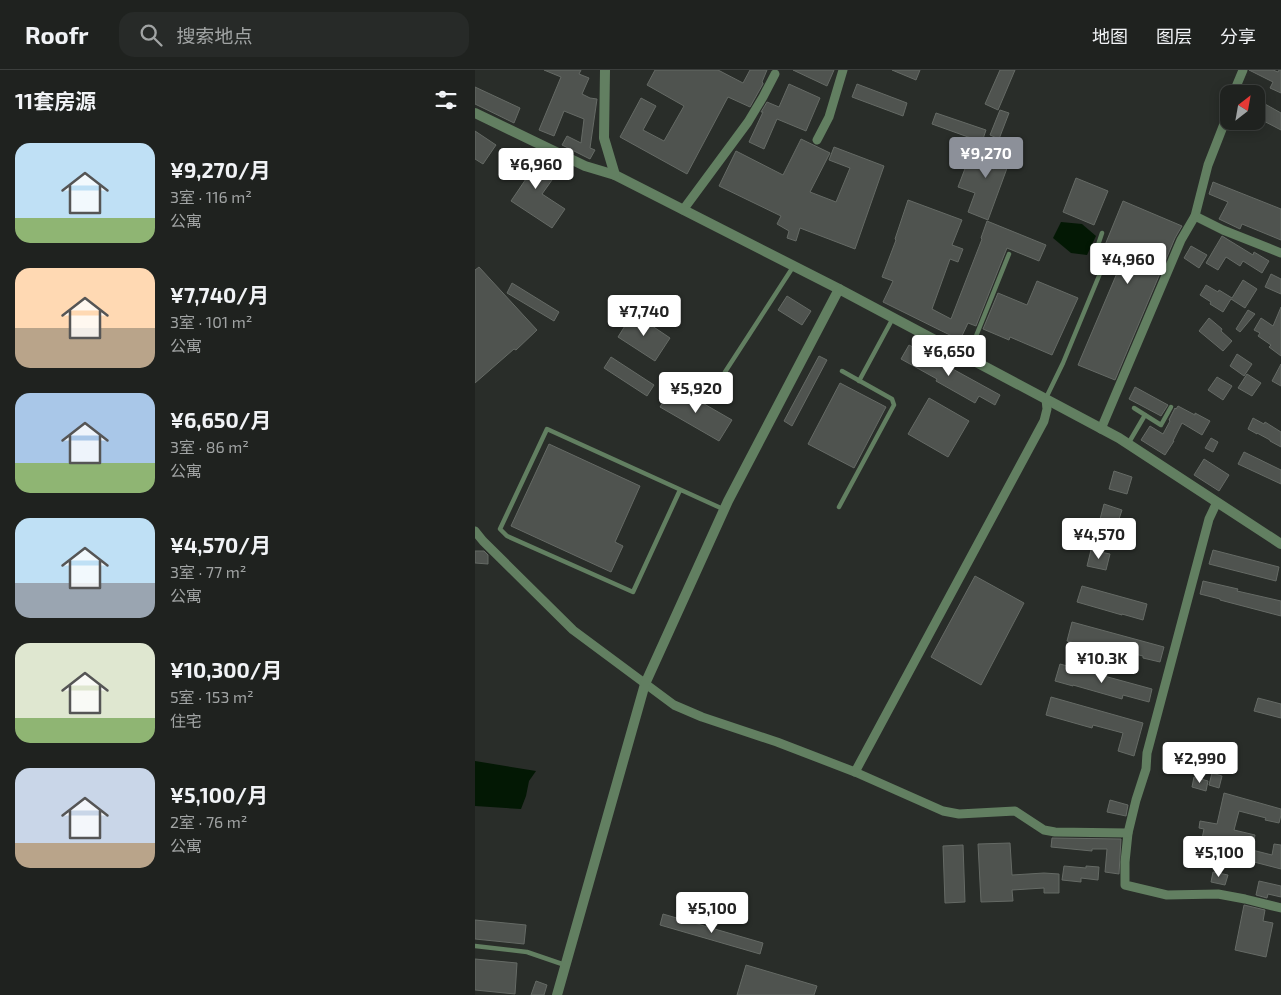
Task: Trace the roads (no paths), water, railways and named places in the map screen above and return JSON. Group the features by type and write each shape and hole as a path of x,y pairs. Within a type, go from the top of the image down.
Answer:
{"street":[{"path":"605,70 604,138 615,175"},
{"path":"817,140 829,117 843,70"},
{"path":"1237,85 1243,70"},
{"path":"683,210 748,122 775,74"},
{"path":"475,113 585,166 615,175 839,289 1046,399 1128,444 1281,544"},
{"path":"1101,429 1181,240 1195,216 1208,165 1222,130"},
{"path":"1195,216 1223,230 1281,253"},
{"path":"557,995 645,684 724,510 839,289"},
{"path":"855,772 1044,421 1047,409 1046,399"},
{"path":"1217,502 1209,519 1147,753 1146,769 1128,833 1125,885 1167,895 1219,894 1281,908"},
{"path":"475,531 573,630 674,705 702,717 777,742 855,772 943,811 959,814 1015,811 1044,830 1055,832 1128,833"}],"lane":[{"path":"1046,399 1106,259 1095,254 1102,233"},
{"path":"968,358 1009,254"},
{"path":"725,372 793,267"},
{"path":"859,381 893,318"},
{"path":"839,507 893,405 893,398 842,371"},
{"path":"1134,408 1161,425 1171,407"},
{"path":"1128,444 1145,415"},
{"path":"680,490 633,592 507,536 501,529 547,429 724,510"},
{"path":"475,946 527,952 565,965"}]}
